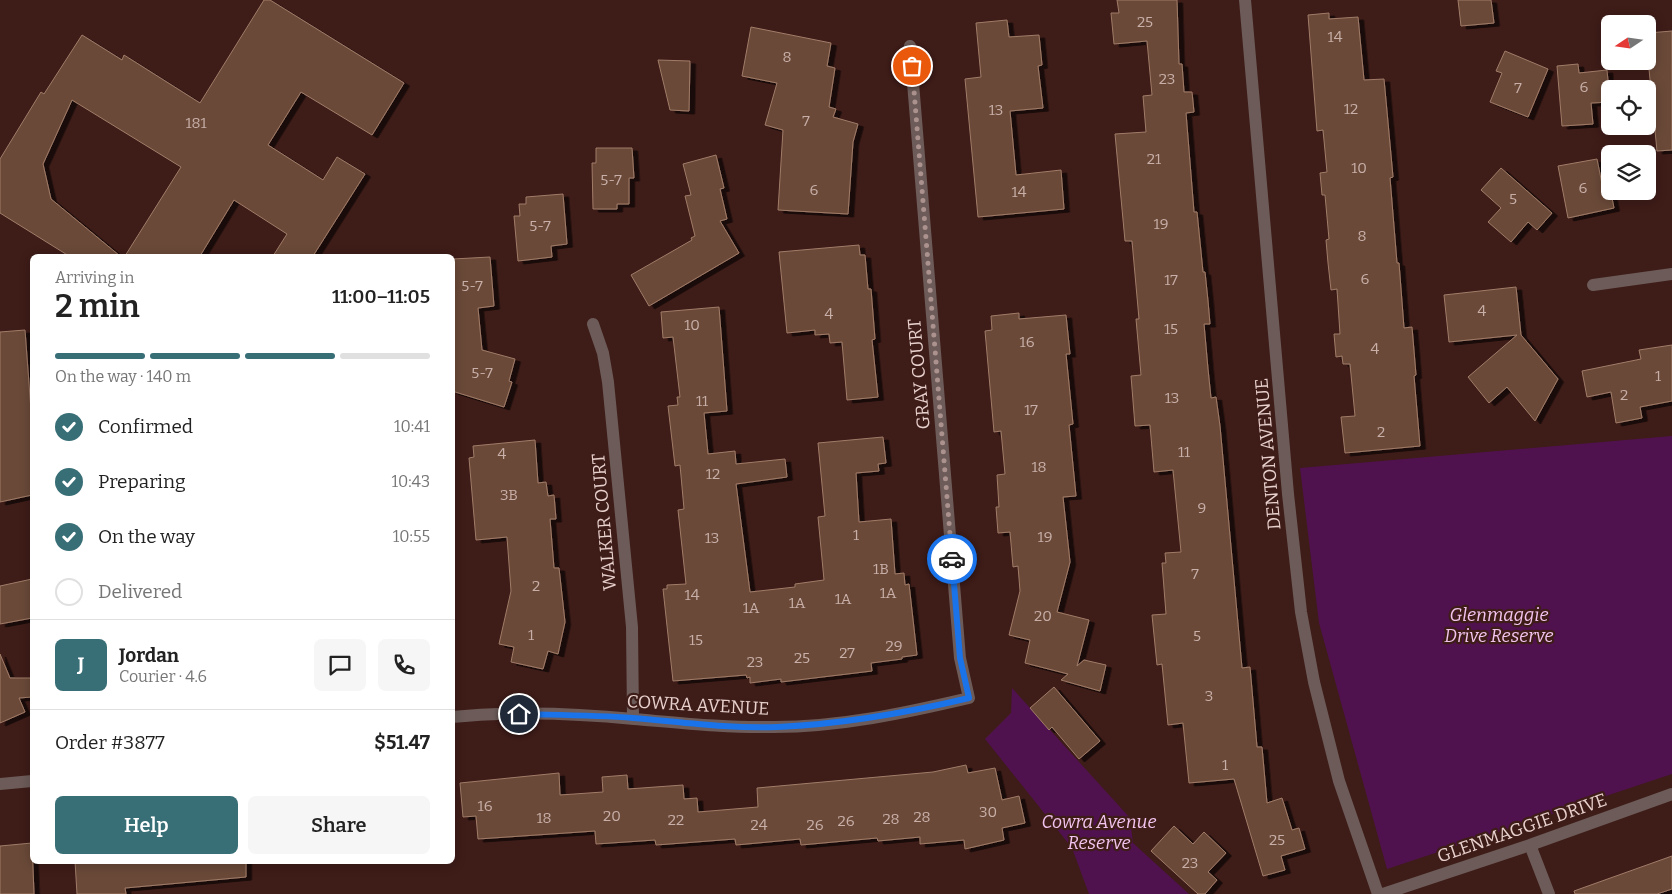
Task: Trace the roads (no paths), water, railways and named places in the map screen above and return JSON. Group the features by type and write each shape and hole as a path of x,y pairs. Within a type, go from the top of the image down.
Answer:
{"street":[{"name":"DENTON AVENUE","path":"1245,0 1288,494 1301,612 1314,682 1339,781 1378,894"},
{"name":"GRAY COURT","path":"910,46 960,658 969,698"},
{"path":"1593,285 1672,274"},
{"name":"WALKER COURT","path":"593,324 603,353 609,392 632,627 633,718"},
{"name":"COWRA AVENUE","path":"455,717 486,714 567,715 633,718 711,726 776,727 855,721 909,712 969,698"},
{"path":"0,784 30,781"},
{"name":"GLENMAGGIE DRIVE","path":"1383,894 1530,845 1672,794"},
{"path":"1530,845 1549,894"}],"park label":[{"name":"Glenmaggie Drive Reserve","path":"1499,625"},
{"name":"Cowra Avenue Reserve","path":"1099,832"}]}
